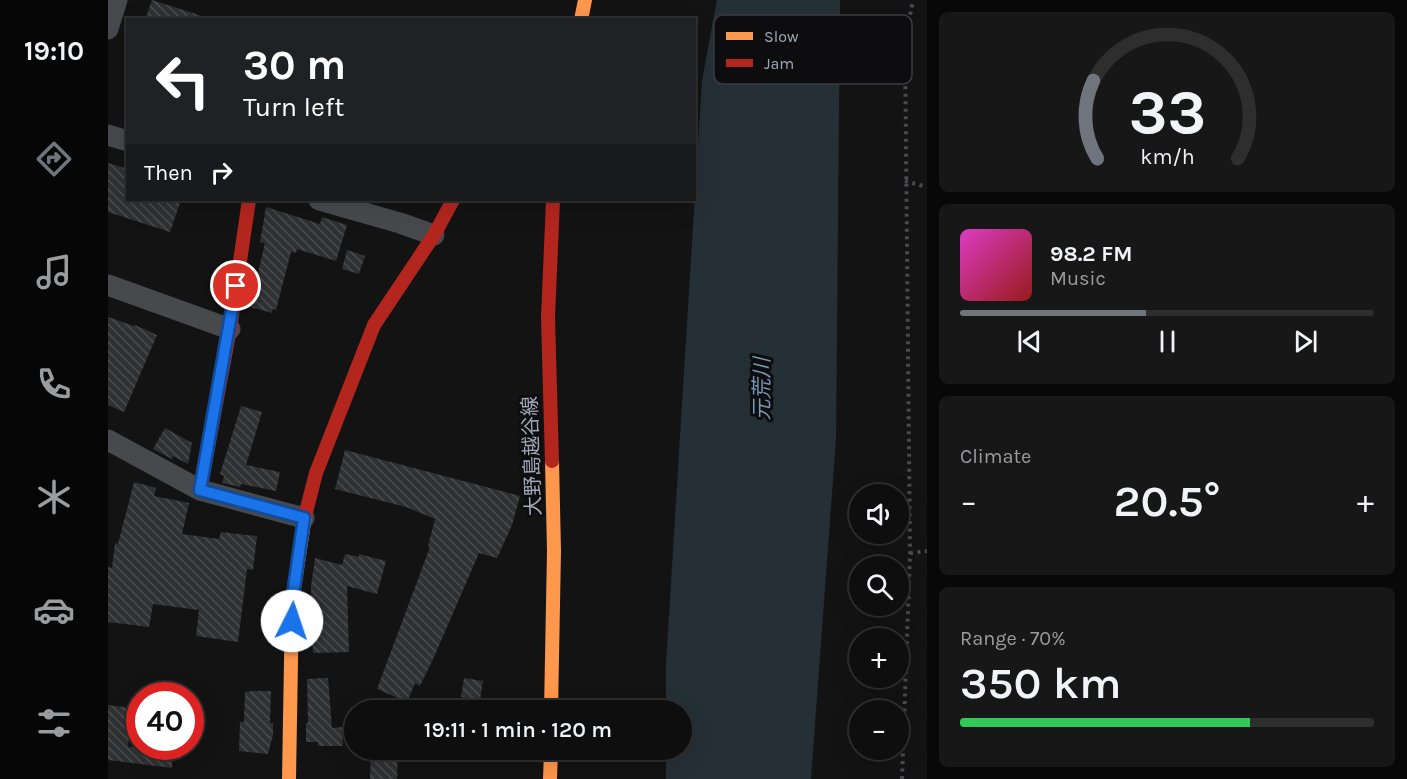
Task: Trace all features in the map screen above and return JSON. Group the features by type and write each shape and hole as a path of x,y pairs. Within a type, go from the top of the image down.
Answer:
{"street":[{"path":"108,29 117,0"},
{"path":"581,18 585,0"},
{"path":"108,135 126,140"},
{"path":"200,490 230,329 249,201"},
{"path":"323,201 400,223 434,236"},
{"path":"289,779 292,602 304,518 315,473 374,325 434,236 452,201"},
{"name":"大野島越谷線","path":"551,700 554,551 548,318 553,201"},
{"path":"108,285 230,329"},
{"path":"108,440 200,490 304,518"},
{"path":"550,779 551,760"}],"path":[{"path":"910,15 913,0"},
{"path":"902,779 910,553 905,84"},
{"path":"905,181 927,187"},
{"path":"910,553 927,551"}],"water":[{"path":"717,0 840,0 840,15 714,15"},
{"name":"元荒川","path":"714,16 714,84 839,84 836,439 811,779 666,779 666,760 692,760 692,700 666,700 666,664 702,80"}],"building":[{"path":"152,0 202,16 202,18 146,18"},
{"path":"108,163 126,168 126,201 181,201 170,232 108,212"},
{"path":"266,207 320,224 322,217 347,225 336,261 297,249 296,253 291,252 276,310 272,309 272,313 250,307 265,243 260,242"},
{"path":"347,250 365,256 359,274 342,269"},
{"path":"108,317 135,325 157,335 124,412 108,405"},
{"path":"241,406 262,412 246,465 280,472 276,491 222,483 224,476 220,474"},
{"path":"165,428 192,443 188,464 153,449"},
{"path":"345,450 520,496 512,525 497,558 479,553 420,686 415,683 408,700 402,700 377,689 430,547 428,546 435,519 406,507 335,489"},
{"path":"134,482 156,488 154,496 189,503 182,534 219,539 221,532 257,536 253,570 247,569 238,642 196,636 199,610 153,604 149,627 108,622 108,567 112,568 115,543 118,544"},
{"path":"345,554 359,557 359,554 386,561 377,594 347,586 349,652 313,653 311,586 315,558 342,565"},
{"path":"328,678 332,728 342,727 343,746 318,746 318,742 306,742 307,679"},
{"path":"464,678 483,681 480,700 461,697"},
{"path":"271,691 270,723 273,723 273,735 268,754 239,751 240,722 244,722 245,692"},
{"path":"108,705 126,707 126,760 173,760 172,768 108,760"},
{"path":"371,760 398,760 397,779 370,779"}],"traffic: slow":[{"path":"581,18 585,0"},
{"path":"551,700 554,551 552,461"},
{"path":"289,779 292,602 305,516"},
{"path":"550,779 551,760"}],"traffic: jam":[{"path":"200,490 230,329 249,201"},
{"path":"305,516 316,473 374,325 434,235 452,201"},
{"path":"552,461 548,318 553,201"}],"route":[{"path":"236,286 200,490 304,518 292,602 292,621"}]}
